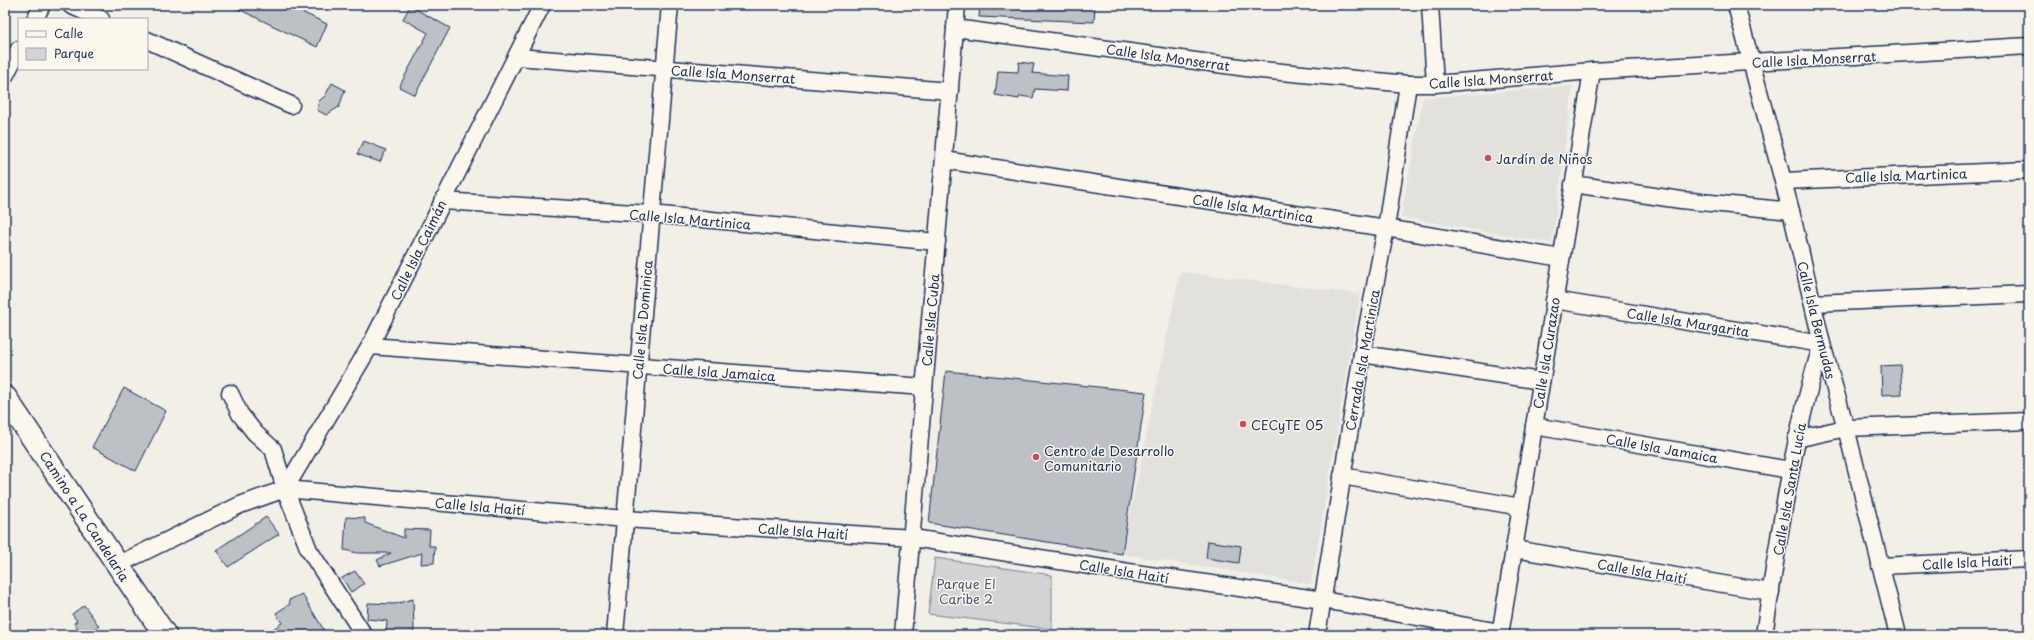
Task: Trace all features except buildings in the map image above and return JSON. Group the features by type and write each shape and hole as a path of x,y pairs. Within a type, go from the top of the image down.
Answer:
{"street":[{"path":"36,18 42,5"},
{"path":"70,5 99,18"},
{"name":"Calle Isla Caimán","path":"285,489 370,346 542,5"},
{"name":"Calle Isla Dominica","path":"615,635 670,5"},
{"name":"Calle Isla Cuba","path":"903,635 913,538 924,387 957,5"},
{"path":"1430,5 1435,84"},
{"name":"Calle Isla Bermudas","path":"1736,5 1753,62 1791,211 1822,344 1846,428 1898,635"},
{"name":"Calle Isla Monserrat","path":"955,28 1261,70 1408,84 1435,84 1592,71 2029,46"},
{"path":"148,40 291,105"},
{"path":"5,76 18,51"},
{"name":"Calle Isla Monserrat","path":"517,57 950,91"},
{"name":"Calle Isla Curazao","path":"1500,634 1592,71"},
{"name":"Cerrada Isla Martinica","path":"1317,635 1362,354 1386,228 1408,84"},
{"name":"Calle Isla Martinica","path":"944,160 1386,228 1561,258"},
{"name":"Calle Isla Martinica","path":"1783,181 2029,170"},
{"path":"1573,184 1681,200 1791,211"},
{"name":"Calle Isla Martinica","path":"442,201 652,214 937,242"},
{"path":"1813,303 2029,294"},
{"name":"Calle Isla Margarita","path":"1554,300 1822,344"},
{"name":"Calle Isla Santa Lucía","path":"1764,635 1796,439 1810,380 1822,344"},
{"name":"Calle Isla Jamaica","path":"370,346 924,387"},
{"path":"1362,354 1541,381"},
{"path":"230,393 240,414 255,433 273,449 285,489 309,550 364,635"},
{"name":"Camino a La Candelaria","path":"5,397 165,635"},
{"path":"1796,439 1846,428 2029,421"},
{"name":"Calle Isla Jamaica","path":"1534,426 1790,470"},
{"path":"1342,476 1521,507"},
{"name":"Calle Isla Haití","path":"117,565 240,505 285,489 625,520 913,538 1135,573 1323,600 1500,634"},
{"name":"Calle Isla Haití","path":"1514,549 1770,592"},
{"name":"Calle Isla Haití","path":"1880,566 2029,559"}],"shaded area":[{"name":"Jardín de Niños","path":"1573,86 1552,243 1401,217 1423,98"},
{"name":"CECyTE 05","path":"1180,272 1360,294 1311,584 1122,554"}],"green space":[{"name":"Parque El Caribe 2","path":"935,558 1052,575 1052,629 928,614"}],"place":[{"name":"Jardín de Niños","path":"1488,158"},
{"name":"CECyTE 05","path":"1243,424"},
{"name":"Centro de Desarrollo Comunitario","path":"1036,457"}]}
